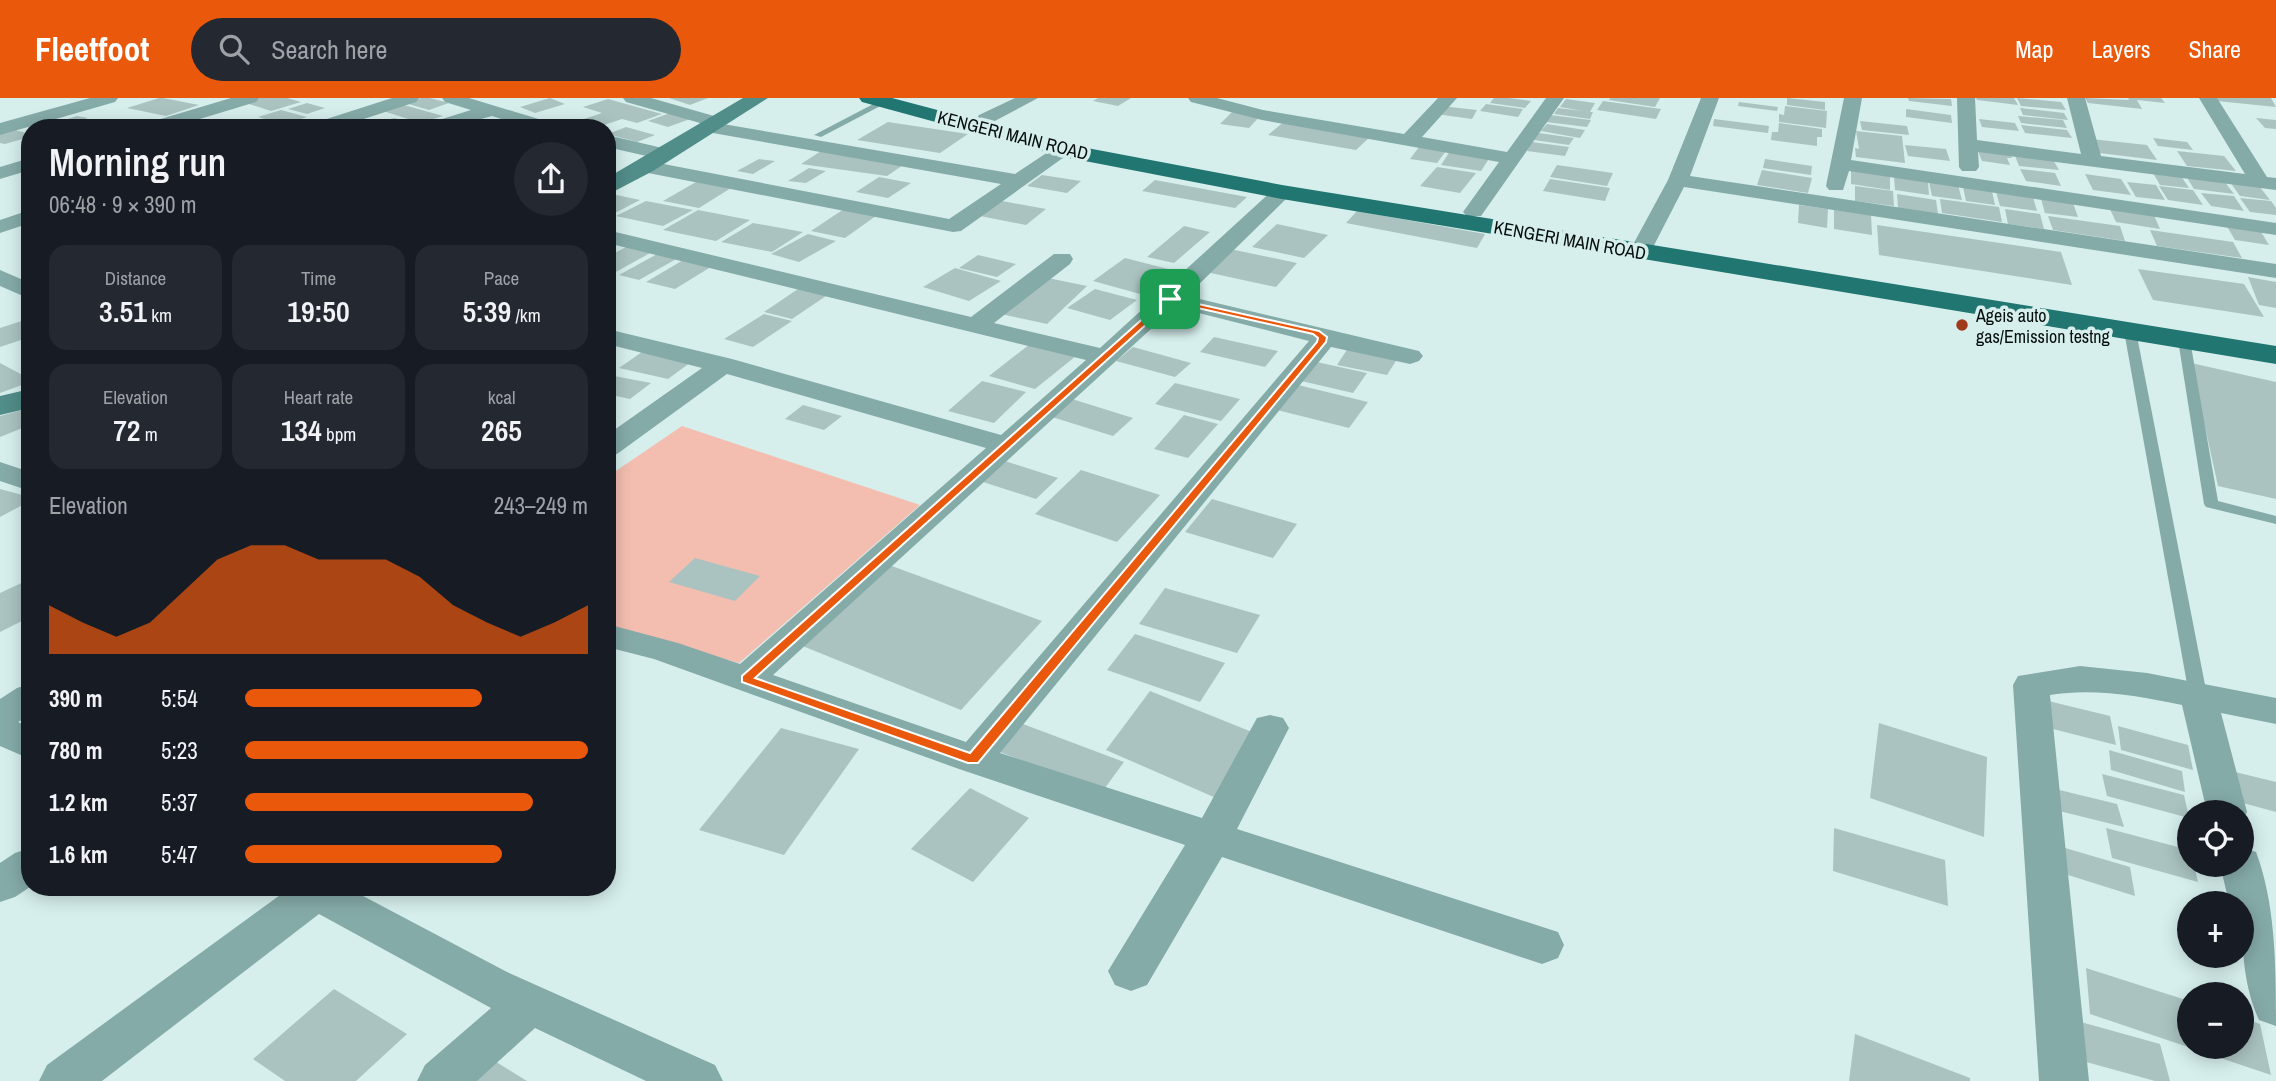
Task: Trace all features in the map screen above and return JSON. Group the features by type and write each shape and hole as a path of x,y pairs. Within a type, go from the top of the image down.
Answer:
{"main road":[{"name":"KENGERI MAIN ROAD","path":"912,98 985,119 1171,161 1474,212 1643,246 2276,355"},
{"name":"KENGERI MAIN ROAD","path":"876,100 1063,150 1282,192 2276,340"}],"street":[{"path":"46,98 74,108"},
{"path":"35,119 108,98"},
{"path":"180,119 250,98"},
{"path":"345,119 410,98"},
{"path":"452,98 520,119"},
{"path":"632,98 711,124 1019,181"},
{"path":"616,183 758,98"},
{"path":"985,119 1028,98"},
{"path":"1197,98 1262,115 1513,159"},
{"path":"1408,141 1448,98"},
{"path":"1474,212 1555,98"},
{"path":"1643,246 1678,180 1710,98"},
{"path":"1833,205 1853,98"},
{"path":"1966,98 1970,184"},
{"path":"2076,98 2094,162"},
{"path":"2208,98 2268,183"},
{"path":"454,119 494,111"},
{"path":"0,129 21,123"},
{"path":"616,144 656,160 953,226 1063,150"},
{"path":"1968,145 2268,183"},
{"path":"1840,164 2276,229"},
{"path":"0,173 21,167"},
{"path":"1678,180 2276,271"},
{"path":"746,679 1170,299 1282,192"},
{"path":"0,227 21,219"},
{"path":"616,238 1105,357"},
{"path":"976,325 1062,259"},
{"path":"1170,299 1410,356"},
{"path":"973,759 1322,342 1322,337"},
{"path":"616,338 723,365 1005,445"},
{"path":"616,442 723,365"},
{"path":"0,406 21,400"},
{"path":"0,471 21,479"},
{"path":"616,637 666,651 973,759 1542,945"},
{"path":"2064,1081 2031,685 2080,678 2147,685 2276,711"},
{"path":"2198,695 2224,800"},
{"path":"0,716 21,702"},
{"path":"1132,971 1212,837 1270,728"},
{"path":"0,729 21,740"},
{"path":"0,885 21,870"},
{"path":"2244,877 2276,1005"},
{"path":"64,1081 304,896"},
{"path":"323,896 530,1004 698,1081"},
{"path":"442,1081 530,1004"}],"lane":[{"path":"818,135 876,100"},
{"path":"2130,331 2198,695"},
{"path":"2184,340 2211,504 2276,520"}],"shaded area":[{"path":"682,426 920,505 739,663 616,629 616,471"}],"building":[{"path":"159,98 199,105 166,116 127,108"},
{"path":"259,98 287,98 301,102 271,111 243,102"},
{"path":"421,98 449,103 429,110 405,103"},
{"path":"550,98 565,104 535,113 520,107"},
{"path":"669,98 708,98 690,105"},
{"path":"1098,98 1131,98 1118,106 1093,101"},
{"path":"1494,98 1531,101 1525,108 1490,103"},
{"path":"1660,98 1655,107 1609,100"},
{"path":"1787,98 1825,102 1825,110 1787,105"},
{"path":"1908,98 1951,99 1952,106 1909,101"},
{"path":"1976,98 2014,98 2018,105 1977,100"},
{"path":"2017,98 2061,102 2066,110 2021,106"},
{"path":"2085,98 2161,98 2165,103 2137,100 2142,109 2088,103"},
{"path":"2215,98 2271,98 2276,107 2217,101"},
{"path":"608,99 662,114 637,123 622,119 584,119 602,113 583,107"},
{"path":"1566,99 1595,103 1590,119 1554,114 1558,108 1583,111 1560,107"},
{"path":"1603,101 1661,109 1656,119 1597,110"},
{"path":"1739,102 1778,107 1777,111 1738,106"},
{"path":"307,103 325,108 307,114 288,109"},
{"path":"1486,104 1523,109 1518,117 1480,111"},
{"path":"404,105 443,116 434,119 408,119 383,111"},
{"path":"1441,106 1477,110 1472,119 1436,114"},
{"path":"1785,106 1827,111 1826,128 1779,122 1779,114 1784,115"},
{"path":"2020,108 2064,113 2068,120 2023,115"},
{"path":"1906,109 1951,115 1952,123 1906,117"},
{"path":"281,110 307,117 264,119 258,117"},
{"path":"1232,112 1260,116 1249,128 1220,124"},
{"path":"670,113 690,119 668,127 648,121"},
{"path":"1550,115 1591,120 1587,127 1546,122"},
{"path":"77,116 88,118 85,119 68,119"},
{"path":"2018,116 2063,120 2067,128 2021,123"},
{"path":"2256,118 2276,120 2276,129 2265,128"},
{"path":"1714,119 1769,126 1768,133 1713,126"},
{"path":"1979,119 2015,123 2019,131 1982,127"},
{"path":"1285,121 1371,136 1356,150 1268,135"},
{"path":"1860,121 1907,126 1909,135 1862,130"},
{"path":"888,122 968,134 940,153 857,140"},
{"path":"1779,123 1822,129 1822,137 1817,137 1817,146 1771,140 1772,132 1778,132"},
{"path":"1547,124 1585,130 1580,138 1541,131"},
{"path":"2021,125 2067,130 2072,138 2025,133"},
{"path":"626,127 655,135 637,142 616,136 616,131"},
{"path":"8,128 21,132 21,140 0,143 0,130"},
{"path":"1856,131 1902,136 1905,163 1856,157 1855,148 1859,149"},
{"path":"1539,133 1574,138 1569,145 1534,140"},
{"path":"2153,138 2187,142 2193,150 2158,146"},
{"path":"2091,139 2147,145 2157,160 2099,153"},
{"path":"1532,142 1569,147 1565,156 1527,151"},
{"path":"1905,145 1946,149 1950,161 1908,156"},
{"path":"1419,147 1446,151 1437,163 1410,159"},
{"path":"1977,149 2010,153 2012,158 2007,158 2010,165 1982,161"},
{"path":"821,151 906,163 887,176 801,164"},
{"path":"1450,151 1490,157 1481,171 1441,165"},
{"path":"2177,151 2224,156 2236,171 2187,166"},
{"path":"2014,153 2052,158 2059,170 2019,166"},
{"path":"759,159 775,161 753,174 737,171"},
{"path":"1765,159 1812,166 1811,175 1763,168"},
{"path":"1557,165 1613,173 1607,186 1550,177"},
{"path":"1437,167 1476,173 1460,193 1420,186"},
{"path":"809,168 826,171 806,183 788,181"},
{"path":"1851,169 1890,175 1890,190 1851,184"},
{"path":"2020,169 2055,173 2061,186 2026,181"},
{"path":"1762,170 1812,178 1808,193 1757,185"},
{"path":"2153,173 2181,176 2189,188 2160,185"},
{"path":"2085,174 2121,179 2131,195 2093,190"},
{"path":"1042,175 1081,181 1067,193 1027,186"},
{"path":"2186,176 2224,181 2234,194 2194,189"},
{"path":"879,177 911,183 888,198 856,192"},
{"path":"1894,177 1928,182 1929,195 1895,190"},
{"path":"1550,179 1610,188 1605,201 1543,191"},
{"path":"1155,180 1247,197 1235,208 1142,191"},
{"path":"696,182 731,188 699,208 663,201"},
{"path":"1929,182 1958,185 1962,200 1932,196"},
{"path":"2127,182 2156,185 2165,200 2136,197"},
{"path":"2230,182 2259,186 2270,200 2240,196"},
{"path":"1855,186 1893,191 1894,206 1855,201"},
{"path":"2159,186 2193,190 2203,205 2168,200"},
{"path":"1963,187 1992,191 1995,205 1966,201"},
{"path":"1996,192 2033,197 2037,211 2000,206"},
{"path":"2201,193 2234,196 2244,211 2211,206"},
{"path":"1897,194 1936,200 1938,214 1898,208"},
{"path":"616,195 640,200 616,212"},
{"path":"2240,198 2271,201 2276,208 2276,215 2250,212"},
{"path":"1940,199 1999,207 2002,222 1942,213"},
{"path":"2041,199 2073,203 2078,217 2045,213"},
{"path":"646,201 693,210 663,226 616,216"},
{"path":"1002,201 1046,209 1026,225 980,216"},
{"path":"1799,205 1828,209 1827,228 1798,223"},
{"path":"847,207 880,213 845,238 811,231"},
{"path":"2109,207 2153,213 2160,229 2116,222"},
{"path":"2005,209 2040,214 2044,229 2008,224"},
{"path":"698,210 750,220 716,241 663,230"},
{"path":"1834,210 1871,215 1872,235 1834,229"},
{"path":"1357,211 1485,234 1477,248 1346,223"},
{"path":"2048,216 2120,226 2125,241 2053,230"},
{"path":"753,223 803,232 772,252 721,242"},
{"path":"2225,223 2258,227 2269,245 2235,240"},
{"path":"1277,224 1328,235 1304,258 1252,247"},
{"path":"1877,225 2061,252 2072,285 1879,255"},
{"path":"1184,226 1210,232 1174,263 1147,257"},
{"path":"2150,230 2233,242 2242,258 2157,246"},
{"path":"808,234 836,241 799,262 771,254"},
{"path":"628,246 652,252 616,272 616,252"},
{"path":"1230,249 1297,263 1276,287 1206,272"},
{"path":"659,253 678,258 639,280 619,275"},
{"path":"978,255 1016,264 997,277 959,268"},
{"path":"1125,258 1172,270 1140,294 1093,281"},
{"path":"685,259 714,265 675,289 646,282"},
{"path":"955,268 1001,281 969,301 923,287"},
{"path":"2138,269 2244,284 2264,317 2153,300"},
{"path":"1043,277 1087,286 1047,324 1001,314"},
{"path":"2248,277 2276,282 2276,308 2259,305"},
{"path":"801,287 829,294 792,319 764,312"},
{"path":"1095,289 1137,300 1110,320 1067,308"},
{"path":"764,314 792,321 753,347 724,339"},
{"path":"21,321 21,340 0,347 0,328"},
{"path":"1214,337 1278,351 1265,367 1200,352"},
{"path":"1030,344 1076,356 1035,389 989,376"},
{"path":"1350,345 1399,356 1387,375 1337,365"},
{"path":"1133,347 1191,363 1175,377 1116,361"},
{"path":"642,352 691,362 668,379 619,368"},
{"path":"1312,361 1367,373 1353,393 1297,380"},
{"path":"0,363 21,374 21,385 0,393"},
{"path":"2191,363 2276,382 2276,499 2218,486"},
{"path":"616,376 651,383 630,399 616,396"},
{"path":"982,381 1026,392 994,423 948,411"},
{"path":"1175,383 1240,399 1221,421 1155,404"},
{"path":"1294,384 1368,402 1349,428 1273,409"},
{"path":"1072,399 1133,418 1113,436 1052,417"},
{"path":"803,405 842,416 824,430 785,419"},
{"path":"21,410 21,429 0,437 0,416"},
{"path":"1184,415 1218,424 1188,458 1154,449"},
{"path":"1005,461 1058,478 1036,499 983,482"},
{"path":"1081,470 1160,495 1117,542 1035,514"},
{"path":"0,489 21,495 21,506 0,517"},
{"path":"1212,499 1297,524 1273,558 1185,532"},
{"path":"695,558 760,576 735,601 669,582"},
{"path":"889,565 1042,621 961,710 800,645"},
{"path":"21,583 21,622 0,632 0,593"},
{"path":"1165,588 1260,615 1237,653 1139,624"},
{"path":"1135,634 1225,663 1200,702 1107,670"},
{"path":"1150,691 1252,732 1216,798 1106,750"},
{"path":"2036,698 2110,716 2116,745 2041,726"},
{"path":"1879,723 1987,757 1984,837 1870,798"},
{"path":"1023,724 1124,762 1102,792 1000,752"},
{"path":"2118,726 2188,745 2193,770 2121,750"},
{"path":"781,728 859,749 784,855 699,830"},
{"path":"2109,750 2182,771 2185,792 2111,770"},
{"path":"2223,769 2276,782 2276,812 2254,806 2254,800 2232,800"},
{"path":"2102,774 2184,795 2185,800 2177,800 2177,815 2107,796"},
{"path":"2043,786 2117,804 2124,827 2047,808"},
{"path":"970,788 1029,818 973,882 911,849"},
{"path":"1834,828 1945,860 1948,906 1833,871"},
{"path":"2106,828 2177,847 2177,876 2112,858"},
{"path":"2048,843 2130,867 2135,896 2052,870"},
{"path":"2180,877 2197,877 2198,882"},
{"path":"2086,968 2177,997 2177,1043 2090,1014"},
{"path":"334,989 407,1034 356,1081 285,1081 253,1059"},
{"path":"2070,1019 2160,1044 2170,1081 2155,1081 2079,1060"},
{"path":"2254,1022 2260,1024 2271,1075 2224,1059 2254,1059"},
{"path":"1855,1034 1970,1078 1970,1081 1849,1081"},
{"path":"485,1055 527,1081 460,1081"}],"place":[{"name":"Ageis auto gas/Emission testng","path":"1962,325"}],"route":[{"path":"1170,299 1316,332 1322,337 1322,342 973,759 746,679 1005,445 1170,299"}]}
